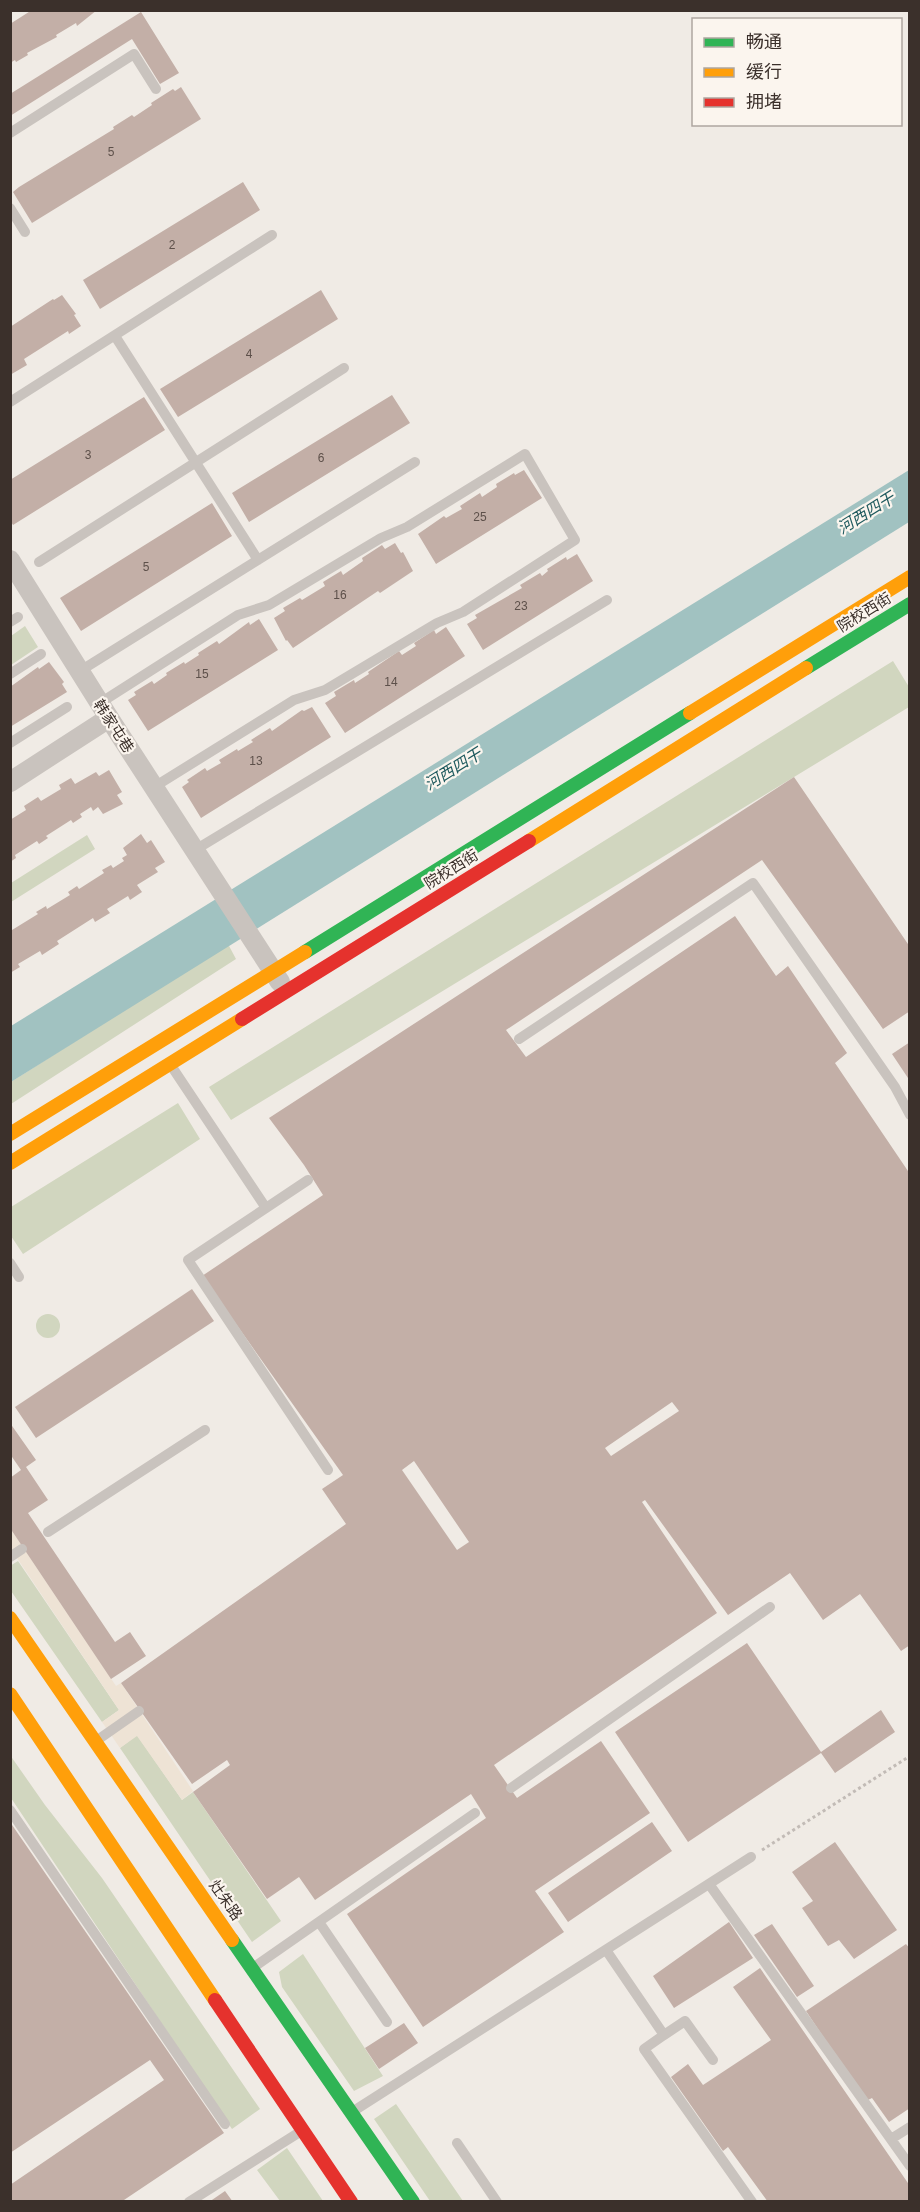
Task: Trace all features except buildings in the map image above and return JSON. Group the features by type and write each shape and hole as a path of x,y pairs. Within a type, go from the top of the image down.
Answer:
{"main road":[{"name":"院校西街","path":"10,1134 909,577"},
{"name":"院校西街","path":"10,1163 909,603"},
{"name":"灶朱路","path":"10,1618 413,2202"},
{"path":"10,1694 351,2202"}],"street":[{"name":"韩家屯巷","path":"10,560 104,711 274,971"},
{"path":"10,782 104,711"},
{"path":"274,971 286,992"}],"lane":[{"path":"10,132 134,54 156,89"},
{"path":"10,208 25,232"},
{"path":"10,402 272,235"},
{"path":"115,336 258,560"},
{"path":"39,562 344,368"},
{"path":"104,711 238,615 269,605 381,538 407,527 525,454 575,540 463,612 437,623 325,690 294,700 154,787"},
{"path":"80,671 415,462"},
{"path":"195,850 607,600"},
{"path":"10,674 41,654"},
{"path":"10,743 67,707"},
{"path":"519,1039 753,883 895,1087 909,1115"},
{"path":"170,1064 266,1208"},
{"path":"308,1180 188,1260 328,1470"},
{"path":"10,1263 19,1277"},
{"path":"48,1532 205,1430"},
{"path":"10,1557 22,1549"},
{"path":"511,1788 770,1607"},
{"path":"96,1741 139,1711"},
{"path":"10,1810 225,2124"},
{"path":"253,1968 475,1813"},
{"path":"352,2112 750,1857"},
{"path":"709,1884 909,2166"},
{"path":"319,1922 387,2022"},
{"path":"606,1950 664,2035"},
{"path":"713,2060 685,2021 644,2049 752,2202"},
{"path":"891,2139 909,2127"},
{"path":"189,2202 303,2130"},
{"path":"457,2143 497,2202"}],"path":[{"path":"750,1857 909,1756"}],"green space":[{"path":"25,626 38,647 11,665 11,636"},
{"path":"893,661 909,687 909,707 231,1120 209,1087"},
{"path":"87,835 95,849 11,902 11,883"},
{"path":"228,944 236,959 11,1104 11,1082"},
{"path":"178,1103 200,1139 23,1254 11,1236 11,1207"},
{"path":"48,1314 56,1318 60,1326 56,1334 48,1338 40,1334 36,1326 40,1318"},
{"path":"18,1561 119,1710 102,1722 11,1591 10,1566"},
{"path":"137,1735 182,1800 193,1792 281,1921 252,1942 120,1748"},
{"path":"10,1755 45,1805 102,1878 260,2109 232,2129 11,1798"},
{"path":"303,1954 383,2076 354,2091 282,1987 279,1972"},
{"path":"396,2104 463,2201 430,2201 374,2119"},
{"path":"287,2148 323,2201 280,2201 257,2170"}],"shaded area":[{"path":"10,1528 116,1686 121,1683 193,1791 182,1800 137,1736 120,1748 102,1722 119,1710 11,1549"}],"water":[{"name":"河西四干","path":"909,470 909,522 11,1082 11,1026"}],"traffic: fast":[{"path":"806,668 910,604"},
{"path":"305,952 690,713"},
{"path":"232,1940 413,2202"}],"traffic: slow":[{"path":"690,713 910,577"},
{"path":"529,841 806,668"},
{"path":"10,1134 305,952"},
{"path":"10,1163 242,1019"},
{"path":"10,1618 232,1940"},
{"path":"10,1694 215,2000"}],"traffic: jam":[{"path":"242,1019 529,841"},
{"path":"215,2000 351,2202"}]}
